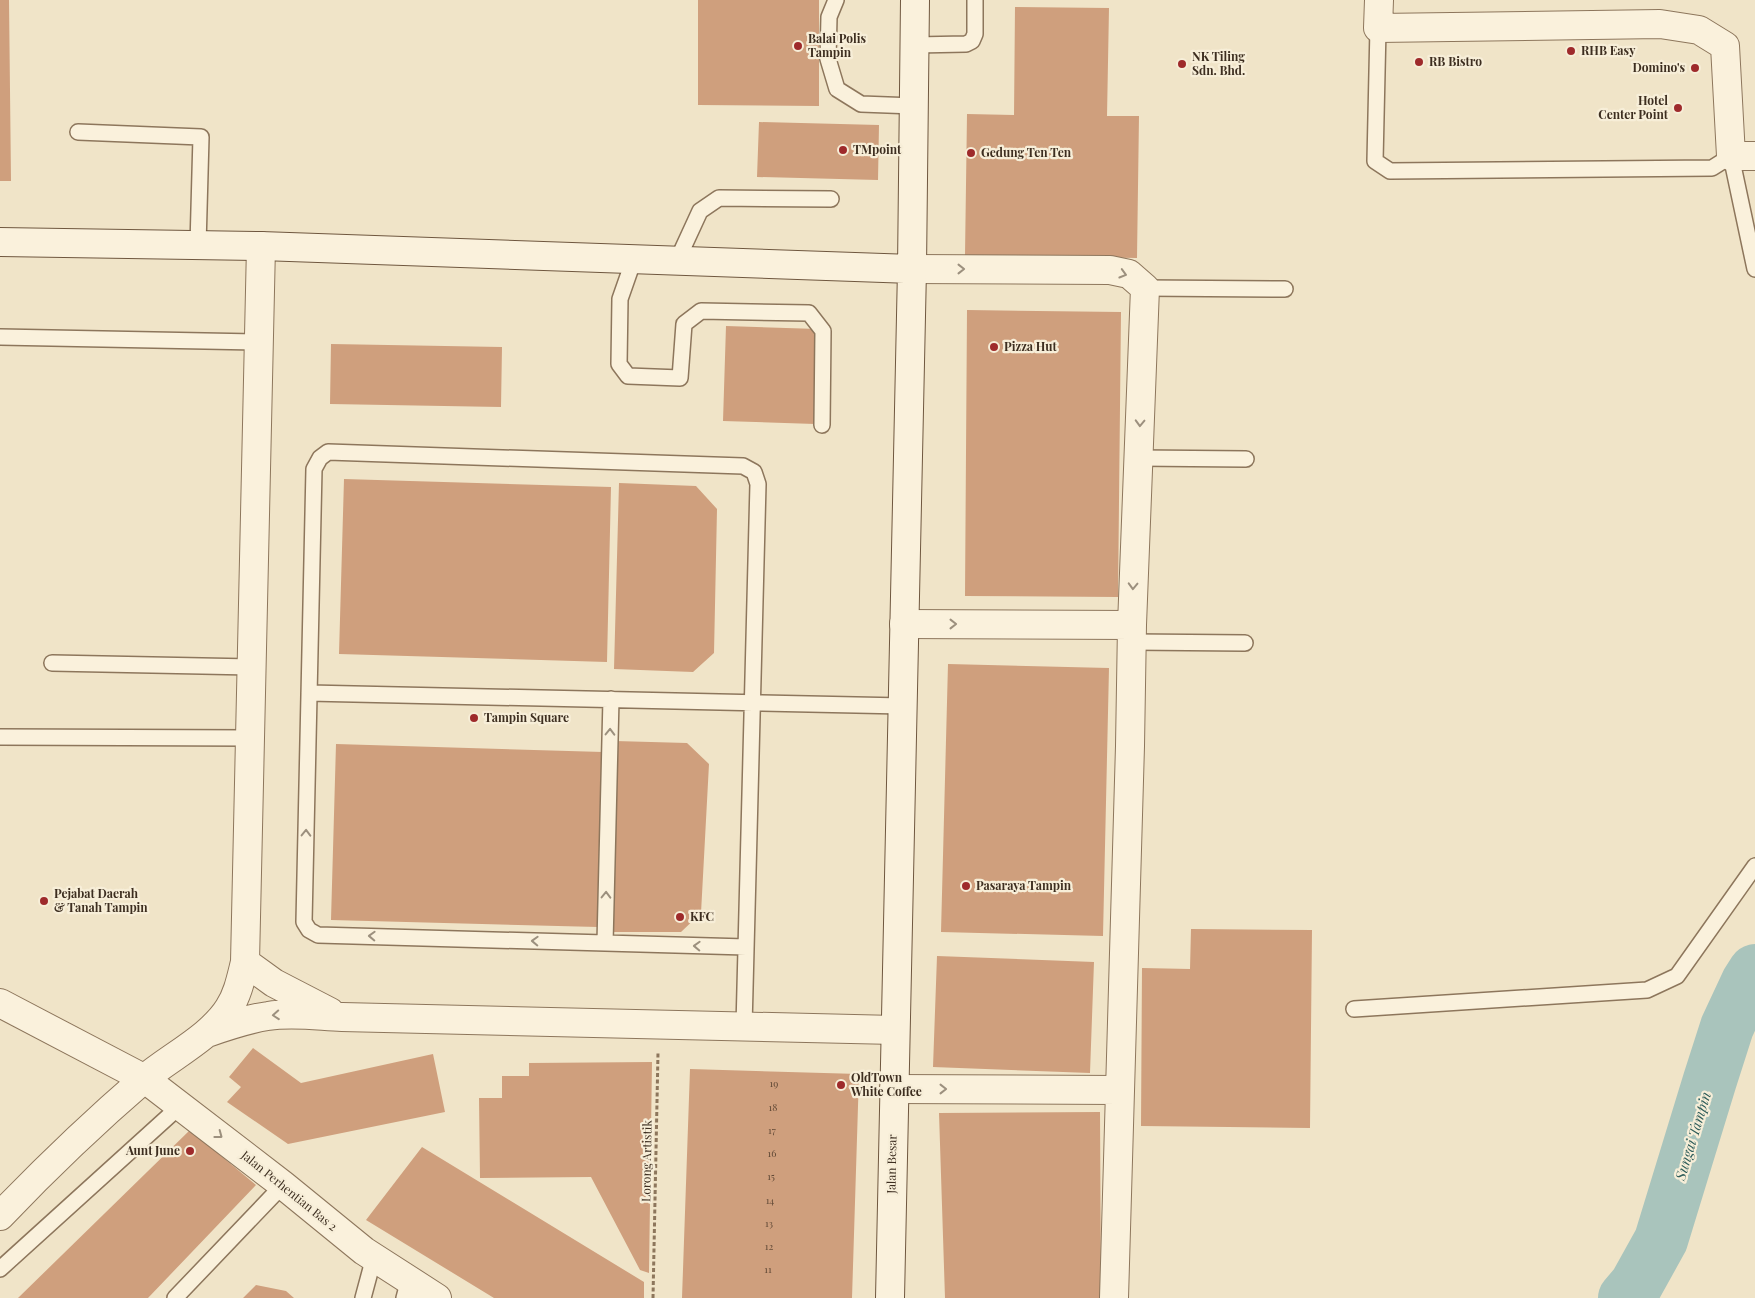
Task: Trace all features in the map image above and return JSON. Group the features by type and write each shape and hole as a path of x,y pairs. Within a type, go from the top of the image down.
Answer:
{"street":[{"name":"Jalan Besar","path":"890,1298 916,0"},
{"path":"1378,0 1378,28 1660,24 1699,30 1725,46 1743,156"},
{"path":"0,242 198,244 912,269 1110,270 1129,274 1145,288 1132,634 1114,1298"},
{"path":"0,1216 48,1167 145,1078 206,1033 228,1010 239,988 245,962 261,246"},
{"path":"904,624 1132,634"},
{"path":"245,962 274,983 342,1018"},
{"name":"Jalan Perhentian Bas 2","path":"0,1003 145,1078 374,1257 406,1289 438,1298"},
{"path":"206,1033 236,1023 268,1016 292,1014 342,1018 896,1030"},
{"path":"894,1089 1119,1090"}],"lane":[{"path":"836,0 829,17 828,59 837,88 862,104 914,106"},
{"path":"915,45 966,44 972,41 975,34 975,0"},
{"path":"1378,28 1375,161 1390,171 1712,168 1743,156 1755,269"},
{"path":"78,132 200,137 198,244"},
{"path":"677,261 700,211 720,198 831,200"},
{"path":"634,259 620,299 619,364 628,376 680,378 684,324 701,311 809,313 823,331 822,425"},
{"path":"1145,288 1285,289"},
{"path":"0,337 260,342"},
{"path":"744,1027 754,702 758,484 754,472 744,466 328,452 320,458 314,469 304,922 309,930 318,935 746,947"},
{"path":"1138,458 1246,459"},
{"path":"1132,634 1245,643"},
{"path":"52,663 252,667"},
{"path":"309,693 903,706"},
{"path":"605,943 611,700"},
{"path":"0,737 250,738"},
{"path":"1354,1009 1647,990 1677,976 1755,866"},
{"path":"0,1269 180,1106"},
{"path":"175,1298 283,1184"},
{"path":"363,1298 374,1257"}],"path":[{"name":"Lorong Artistik","path":"653,1298 658,1025"}],"building":[{"path":"0,0 9,0 11,181 0,181"},
{"path":"698,0 819,0 819,106 698,105"},
{"path":"1015,7 1109,8 1107,116 1139,116 1137,258 965,255 967,114 1014,115"},
{"path":"759,122 879,125 878,180 757,177"},
{"path":"967,310 1121,312 1118,597 965,596"},
{"path":"726,326 818,329 815,424 723,421"},
{"path":"331,344 502,347 501,407 330,404"},
{"path":"344,479 611,487 607,662 339,654"},
{"path":"619,483 696,486 717,509 714,653 693,672 614,669"},
{"path":"948,664 1109,668 1103,936 941,932"},
{"path":"615,741 687,743 709,764 701,913 681,932 609,932"},
{"path":"336,744 603,752 598,927 331,920"},
{"path":"1191,929 1312,930 1310,1128 1141,1126 1142,968 1190,969"},
{"path":"937,956 1094,962 1090,1073 933,1067"},
{"path":"253,1048 301,1083 433,1054 445,1112 288,1144 227,1102 241,1087 229,1077"},
{"path":"652,1062 649,1273 640,1270 591,1177 480,1178 479,1098 502,1098 502,1076 529,1076 529,1063"},
{"path":"690,1069 859,1074 852,1298 682,1298"},
{"path":"1100,1112 1101,1298 945,1298 939,1113"},
{"path":"190,1130 256,1185 148,1298 18,1298"},
{"path":"422,1147 644,1282 644,1298 494,1298 366,1220"},
{"path":"256,1285 286,1291 294,1298 243,1298"}],"waterway":[{"name":"Sungai Tampin","path":"1625,1298 1636,1285 1661,1240 1727,1027 1755,971"}],"place":[{"name":"Balai Polis Tampin","path":"798,46"},
{"name":"RHB Easy","path":"1571,51"},
{"name":"RB Bistro","path":"1419,62"},
{"name":"NK Tiling Sdn. Bhd.","path":"1182,64"},
{"name":"Domino's","path":"1695,68"},
{"name":"Hotel Center Point","path":"1678,108"},
{"name":"TMpoint","path":"843,150"},
{"name":"Gedung Ten Ten","path":"971,153"},
{"name":"Pizza Hut","path":"994,347"},
{"name":"Tampin Square","path":"474,718"},
{"name":"Pasaraya Tampin","path":"966,886"},
{"name":"Pejabat Daerah & Tanah Tampin","path":"44,901"},
{"name":"KFC","path":"680,917"},
{"name":"OldTown White Coffee","path":"841,1085"},
{"name":"Aunt June","path":"190,1151"}]}
